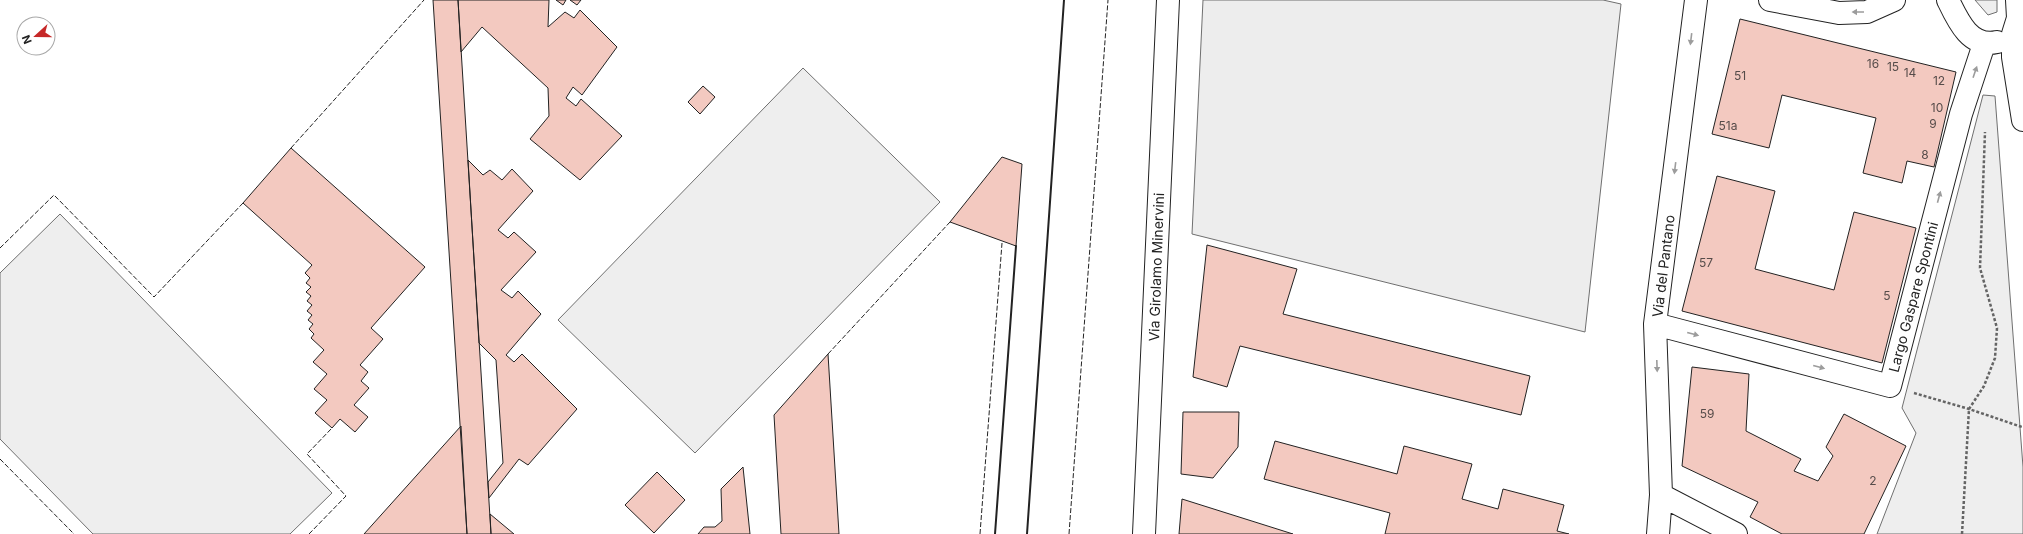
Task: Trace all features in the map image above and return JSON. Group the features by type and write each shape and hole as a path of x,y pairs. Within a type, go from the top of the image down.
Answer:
{"street":[{"name":"Via Girolamo Minervini","path":"1144,534 1168,0"},
{"name":"Via del Pantano","path":"1658,534 1661,495 1655,324 1696,0"},
{"path":"1770,0 1839,13 1868,12 1894,0"},
{"path":"1948,0 1970,36 1984,44 1997,42 2013,34"},
{"path":"2017,0 2018,18 2013,34 2014,74 2023,120"},
{"name":"Largo Gaspare Spontini","path":"1655,324 1890,386 1961,114 1984,44"},
{"path":"1661,495 1736,534"}],"path":[{"path":"1962,534 1969,408 1984,386 1994,358 1996,328 1980,268 1986,130"},
{"path":"1890,386 1969,408 2022,427"}],"shaded area":[{"path":"1203,0 1603,0 1621,4 1585,332 1192,234"},
{"path":"1975,0 1997,0 1997,12 1988,15"},
{"path":"803,68 940,202 695,453 558,320"},
{"path":"1983,95 1995,96 2023,467 2023,534 1877,534 1916,433 1902,408"},
{"path":"60,214 332,493 290,534 93,534 0,439 0,273"}],"building":[{"path":"433,0 458,0 491,534 467,534"},
{"path":"458,0 549,0 548,27 565,12 574,18 580,10 617,47 582,95 573,87 566,98 576,106 581,99 622,136 580,180 530,139 549,116 548,88 482,27 461,52"},
{"path":"556,0 566,0 563,5"},
{"path":"570,0 581,0 577,5"},
{"path":"1740,19 1956,72 1934,167 1907,161 1902,183 1863,173 1876,118 1782,95 1769,148 1712,134"},
{"path":"703,86 715,97 700,114 688,102"},
{"path":"291,148 425,267 371,328 383,339 360,365 368,372 361,381 369,388 354,405 368,417 355,432 340,419 332,428 315,413 327,400 314,389 327,374 313,362 324,350 311,338 314,334 309,329 313,324 308,320 312,315 307,311 312,305 307,301 311,296 306,292 311,287 306,283 310,278 305,273 312,265 243,203"},
{"path":"1002,157 1022,164 1016,246 950,222"},
{"path":"468,160 483,175 490,170 502,180 512,169 533,191 498,230 508,238 514,232 536,252 501,290 512,298 518,291 541,314 506,355 514,362 522,354 577,409 528,465 519,459 489,498 488,482 503,463 496,360 479,343"},
{"path":"1717,176 1775,191 1755,269 1834,290 1854,212 1916,228 1882,363 1682,311"},
{"path":"1207,245 1297,269 1283,314 1530,376 1521,415 1240,346 1227,387 1193,377"},
{"path":"828,354 839,534 781,534 774,415"},
{"path":"1692,367 1749,374 1746,431 1801,459 1794,471 1818,481 1833,456 1826,447 1844,414 1906,446 1864,534 1782,534 1750,517 1758,502 1682,466"},
{"path":"1183,412 1239,412 1238,447 1213,478 1181,474"},
{"path":"461,426 467,534 364,534"},
{"path":"1275,441 1397,474 1404,446 1472,464 1462,499 1498,509 1503,489 1564,505 1557,531 1569,534 1385,534 1390,513 1264,479"},
{"path":"743,467 750,534 698,534 704,527 715,527 722,521 721,489"},
{"path":"657,472 685,500 654,533 625,505"},
{"path":"1182,499 1293,534 1179,534"},
{"path":"490,514 514,534 491,534"}],"fence":[{"path":"291,148 424,0"},
{"path":"1069,534 1108,0"},
{"path":"0,248 54,195 154,297 243,203"},
{"path":"828,354 950,222"},
{"path":"980,534 1002,243"},
{"path":"309,534 346,496 307,454 332,428"},
{"path":"0,459 74,534"}],"wall":[{"path":"1027,534 1064,0"},
{"path":"995,534 1016,246"}]}
